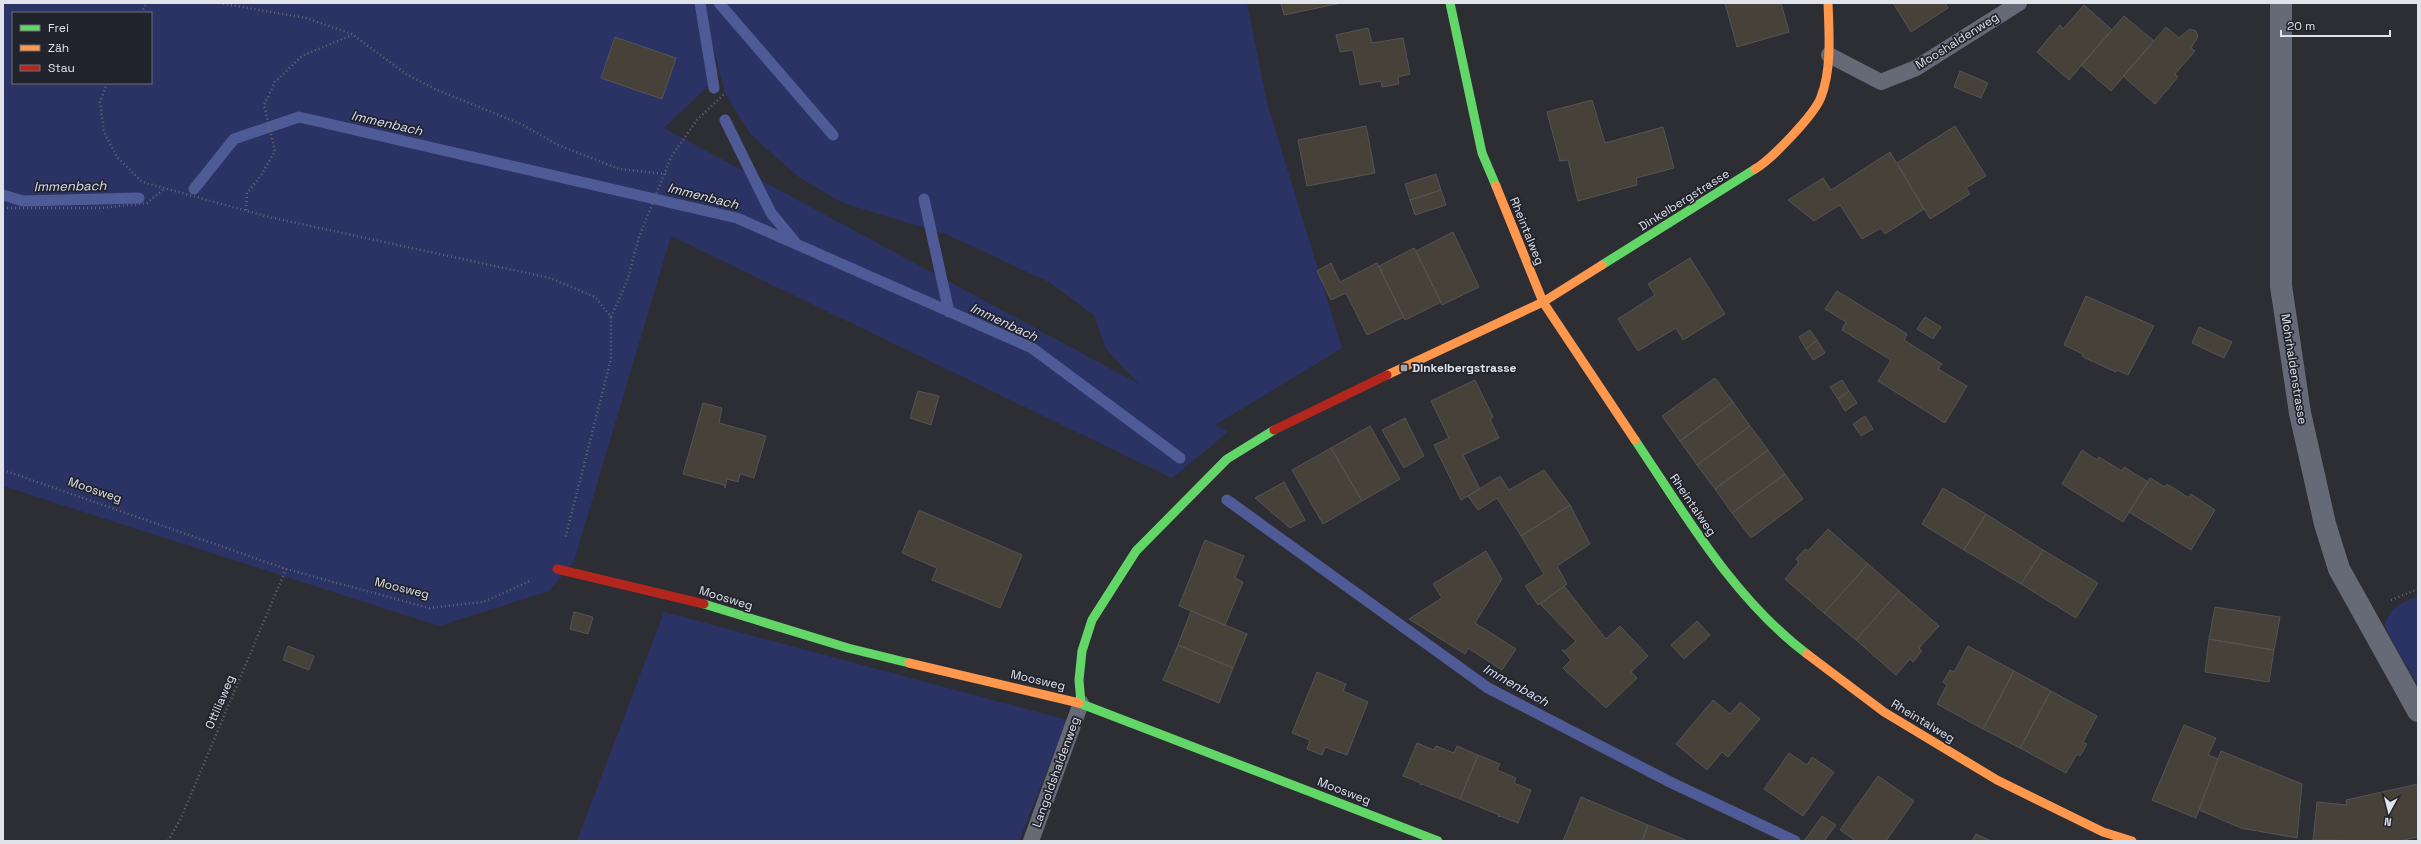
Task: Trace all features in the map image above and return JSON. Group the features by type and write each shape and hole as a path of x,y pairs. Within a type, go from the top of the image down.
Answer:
{"street":[{"name":"Rheintalweg","path":"1450,3 1482,154 1543,302 1712,555 1782,635 1884,712 1997,780 2103,832 2132,841"},
{"name":"Dinkelbergstrasse","path":"1081,703 1079,680 1082,651 1092,620 1136,551 1227,459 1286,423 1543,302 1764,164 1797,130 1821,98 1829,55 1828,3"},
{"name":"Mohrhaldenstrasse","path":"2281,3 2281,286 2300,413 2325,524 2339,569 2418,711"},
{"name":"Moosweg","path":"557,569 697,602 848,648 1081,703 1438,841"}],"lane":[{"name":"Mooshaldenweg","path":"1829,55 1881,82 1916,68 2019,3"},
{"name":"Langoldshaldenweg","path":"1031,841 1081,703"}],"path":[{"path":"142,12 147,3"},
{"path":"219,3 306,18 352,34 406,74 437,90 521,124 558,145 619,169 666,174"},
{"path":"246,210 247,193 260,177 275,152 264,105 275,82 302,56 352,34"},
{"path":"107,84 100,102 104,132 118,157 142,182 246,210 550,278 595,297 611,317"},
{"path":"557,569 611,358 611,317 627,281 639,237 666,174 671,157 697,120 725,93"},
{"path":"3,208 100,208 148,203 165,188"},
{"name":"Moosweg","path":"3,470 286,570 428,608 483,602 557,569"},
{"name":"Ottiliaweg","path":"168,841 181,818 286,570"}],"shaded area":[{"path":"3,3 700,3 719,75 664,128 1139,384 1106,349 1094,315 1049,282 948,235 843,203 800,178 751,135 725,93 702,3 1247,3 1267,103 1342,348 1215,425 1228,432 1172,478 671,236 574,561 549,591 439,626 3,486"},
{"path":"2418,596 2418,686 2385,627 2389,615 2396,607"},
{"path":"664,612 1067,720 1019,841 577,841"}],"building":[{"path":"1281,3 1341,3 1284,15"},
{"path":"1725,3 1781,3 1789,32 1737,47"},
{"path":"1893,3 1945,3 1948,8 1911,32"},
{"path":"2084,5 2112,30 2069,80 2037,52 2060,25 2063,29"},
{"path":"2124,16 2154,41 2111,91 2081,65"},
{"path":"2166,27 2179,38 2190,29 2196,31 2198,37 2191,48 2195,51 2175,74 2178,77 2155,104 2123,76"},
{"path":"1368,28 1372,43 1403,38 1410,74 1398,77 1399,84 1382,87 1381,81 1360,85 1353,50 1340,52 1336,35"},
{"path":"615,37 676,58 662,99 601,78"},
{"path":"1960,71 1988,83 1981,98 1954,87"},
{"path":"1592,100 1605,143 1663,127 1674,168 1636,178 1637,185 1578,201 1568,160 1560,161 1547,112"},
{"path":"1366,126 1375,173 1307,186 1298,140"},
{"path":"1955,126 1986,176 1966,188 1970,194 1930,219 1897,163"},
{"path":"1890,152 1924,209 1885,234 1881,228 1862,239 1840,205 1814,221 1788,200 1823,178 1831,190"},
{"path":"1436,174 1441,190 1410,200 1405,184"},
{"path":"1441,190 1446,205 1415,215 1410,200"},
{"path":"1453,232 1479,287 1442,305 1416,251"},
{"path":"1414,248 1441,302 1405,320 1379,266"},
{"path":"1690,258 1725,314 1683,340 1676,328 1638,351 1618,319 1655,295 1648,284"},
{"path":"1331,263 1340,282 1377,263 1404,317 1367,335 1346,293 1331,300 1317,271"},
{"path":"1837,291 1907,334 1904,340 1942,364 1938,369 1967,386 1945,423 1878,381 1891,360 1842,330 1846,322 1825,309"},
{"path":"2086,296 2154,326 2128,375 2117,370 2116,372 2085,358 2082,356 2083,354 2064,345"},
{"path":"1925,317 1941,327 1933,339 1917,329"},
{"path":"2199,327 2232,342 2224,358 2192,343"},
{"path":"1810,330 1817,340 1806,349 1799,337"},
{"path":"1817,340 1825,353 1813,360 1806,349"},
{"path":"1715,378 1733,402 1680,441 1662,416"},
{"path":"1475,380 1493,417 1490,419 1499,438 1463,455 1480,489 1461,500 1434,445 1449,438 1431,401"},
{"path":"1842,380 1849,391 1838,399 1830,387"},
{"path":"918,391 939,396 931,425 910,418"},
{"path":"1849,391 1857,403 1845,411 1838,399"},
{"path":"1733,402 1750,426 1697,465 1680,441"},
{"path":"703,403 722,408 719,423 766,436 754,478 740,474 738,482 727,479 725,488 724,485 683,474"},
{"path":"1865,416 1873,429 1861,436 1853,424"},
{"path":"1405,418 1424,456 1404,468 1382,430"},
{"path":"1370,426 1400,479 1362,501 1331,448"},
{"path":"1750,426 1768,450 1715,489 1697,465"},
{"path":"1331,448 1362,501 1323,524 1292,470"},
{"path":"1768,450 1785,474 1732,513 1715,489"},
{"path":"2082,450 2097,460 2099,457 2122,471 2124,467 2148,482 2123,522 2062,484"},
{"path":"1544,470 1570,505 1521,536 1497,498 1478,510 1468,496 1500,476 1509,490"},
{"path":"1785,474 1803,499 1751,538 1732,513"},
{"path":"2150,478 2165,487 2167,484 2189,498 2191,494 2215,510 2191,550 2129,512"},
{"path":"1284,482 1305,520 1290,528 1255,498"},
{"path":"1943,488 1986,514 1964,550 1922,524"},
{"path":"1570,505 1590,544 1557,566 1567,584 1538,605 1525,586 1544,574 1521,536"},
{"path":"919,510 1022,555 1000,608 932,580 937,568 902,553"},
{"path":"1986,514 2043,550 2021,584 1964,550"},
{"path":"1828,529 1868,564 1824,613 1785,579 1799,562 1796,559 1805,549 1808,551"},
{"path":"1205,540 1244,556 1235,578 1243,582 1225,625 1179,606"},
{"path":"2043,550 2098,583 2076,618 2021,584"},
{"path":"1486,551 1502,579 1475,623 1516,649 1502,670 1468,648 1465,654 1409,619 1442,598 1433,584"},
{"path":"1868,564 1899,591 1856,640 1824,613"},
{"path":"1564,586 1606,639 1620,626 1648,656 1631,672 1637,678 1606,708 1563,668 1571,660 1562,650 1565,651 1576,641 1540,604"},
{"path":"1899,591 1939,626 1919,648 1922,651 1913,662 1910,659 1896,675 1856,640"},
{"path":"2215,607 2280,617 2274,650 2209,639"},
{"path":"1191,611 1247,634 1233,668 1178,645"},
{"path":"574,612 593,617 588,634 570,629"},
{"path":"1697,621 1710,635 1684,659 1671,645"},
{"path":"2209,639 2274,650 2269,682 2205,672"},
{"path":"1178,645 1233,668 1219,703 1163,680"},
{"path":"288,646 314,656 309,670 283,660"},
{"path":"1968,646 2014,671 1983,729 1937,704 1947,685 1943,682 1950,670 1954,672"},
{"path":"2014,671 2051,691 2020,748 1983,729"},
{"path":"1317,672 1346,684 1343,691 1368,702 1347,755 1325,747 1322,755 1307,749 1310,740 1292,733"},
{"path":"2051,691 2097,716 2083,742 2087,744 2080,756 2077,754 2066,773 2020,748"},
{"path":"1713,700 1730,714 1740,702 1760,719 1728,757 1722,752 1707,770 1676,744"},
{"path":"2184,725 2216,738 2208,755 2218,759 2196,818 2152,800"},
{"path":"1417,743 1434,750 1436,746 1454,753 1457,746 1478,755 1460,799 1422,784 1420,785 1421,783 1403,776"},
{"path":"2221,751 2302,784 2297,838 2241,828 2199,810"},
{"path":"1789,753 1807,765 1812,757 1834,772 1803,816 1764,789"},
{"path":"1478,755 1500,764 1497,770 1516,778 1514,783 1531,790 1518,823 1500,816 1498,817 1499,815 1460,799"},
{"path":"1878,776 1914,801 1886,841 1856,841 1840,830"},
{"path":"2418,784 2418,837 2399,841 2313,840 2317,802 2347,805 2346,800"},
{"path":"1581,797 1648,825 1642,841 1563,841"},
{"path":"1822,816 1836,825 1824,841 1804,841"},
{"path":"1648,825 1688,841 1642,841"},
{"path":"1976,834 1991,841 1972,841"}],"waterway":[{"path":"700,3 714,88"},
{"path":"719,3 833,135"},
{"name":"Immenbach","path":"194,189 234,139 299,117 737,218 1032,348 1180,458"},
{"path":"725,120 771,213 795,242"},
{"name":"Immenbach","path":"3,195 23,201 139,198"},
{"path":"924,199 949,312"},
{"name":"Immenbach","path":"1227,500 1488,688 1672,783 1795,841"}],"traffic: fast":[{"path":"1450,3 1482,153 1496,186"},
{"path":"1602,265 1755,169"},
{"path":"1081,703 1079,680 1082,651 1092,620 1136,551 1227,459 1274,430"},
{"path":"1635,440 1693,527 1734,582 1756,608 1807,654"},
{"path":"704,604 848,648 909,663"},
{"path":"1079,703 1438,841"}],"traffic: slow":[{"path":"1755,169 1792,136 1817,105 1821,97 1827,75 1828,63 1828,3"},
{"path":"1496,186 1543,302 1635,440"},
{"path":"1387,375 1543,302 1602,265"},
{"path":"1807,654 1884,712 1997,780 2103,832 2132,841"},
{"path":"909,663 1079,703"}],"traffic: jam":[{"path":"1274,430 1387,375"},
{"path":"557,569 704,604"}],"place":[{"name":"Dinkelbergstrasse","path":"1404,368"}]}
